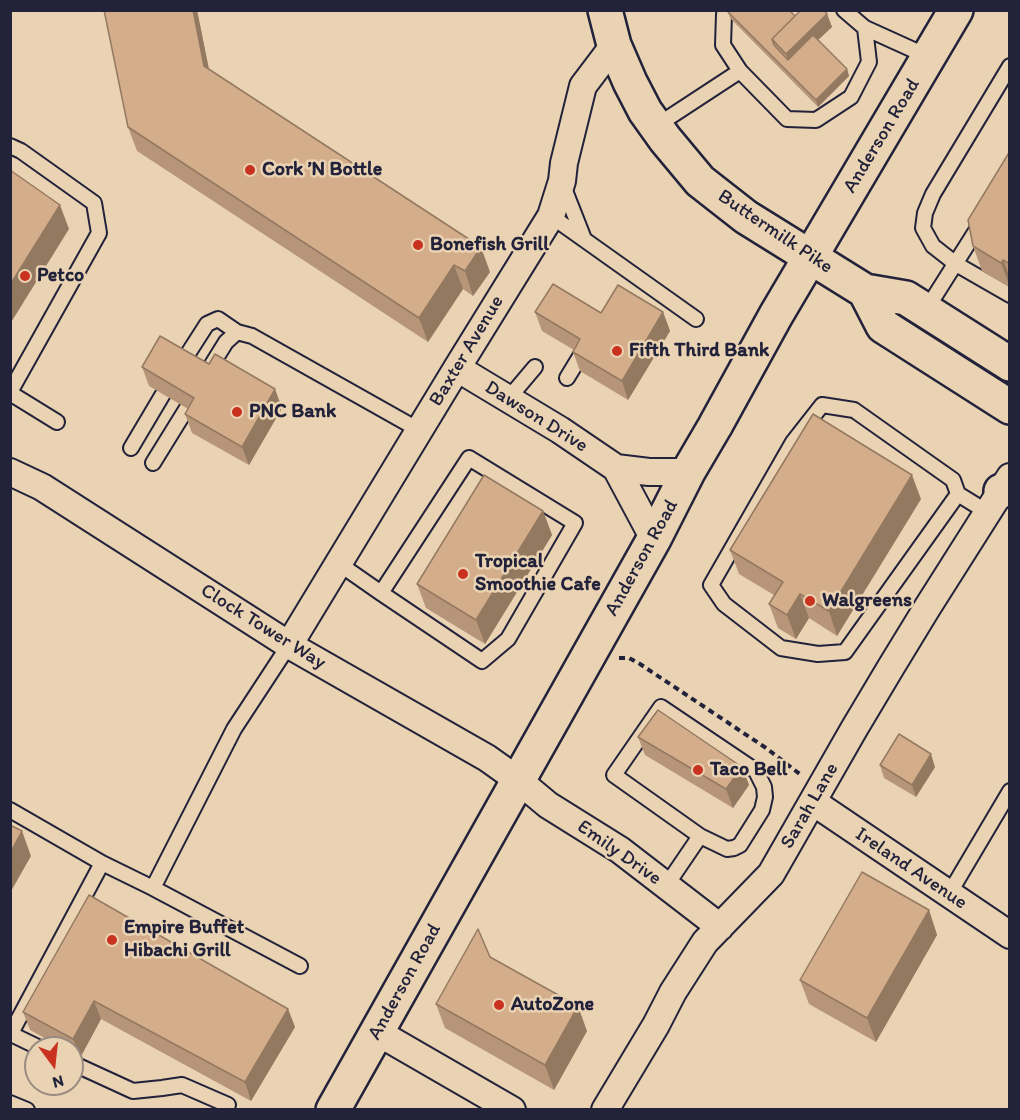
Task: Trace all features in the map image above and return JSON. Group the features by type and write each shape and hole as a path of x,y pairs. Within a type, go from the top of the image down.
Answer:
{"main road":[{"name":"Buttermilk Pike","path":"605,10 614,45 645,111 700,181 746,217 865,291 906,298 1009,362"},
{"name":"Anderson Road","path":"333,1110 654,539 688,472 776,315 956,10"},
{"path":"865,291 883,326 1010,407"}],"street":[{"name":"Baxter Avenue","path":"289,645 456,368 551,216 583,86 614,45"},
{"name":"Dawson Drive","path":"456,368 560,430 616,468 649,472 688,472"},
{"name":"Dawson Drive","path":"616,468 654,539"},
{"name":"Clock Tower Way","path":"10,472 42,487 289,645 487,758 518,780"},
{"name":"Sarah Lane","path":"605,1110 705,942 771,874 909,637 1002,492"},
{"name":"Emily Drive","path":"518,780 548,805 620,850 720,927"},
{"name":"Ireland Avenue","path":"813,802 1010,935"},
{"path":"377,1032 478,1100 512,1110"}],"lane":[{"path":"728,10 724,14 723,45 740,71 787,119 816,120 851,97 869,62 865,28"},
{"path":"844,10 865,28 929,57"},
{"path":"1010,66 933,194 925,213 923,228 933,246 956,264 1010,296"},
{"path":"656,126 740,71"},
{"path":"10,146 21,151 94,202 99,233 10,392 57,422"},
{"path":"561,181 584,239"},
{"path":"551,216 584,239 629,279 696,319"},
{"path":"926,311 986,216"},
{"path":"182,363 207,324 218,319 237,332 252,336 419,430"},
{"path":"205,376 225,342 237,332"},
{"path":"567,378 581,355"},
{"path":"508,399 535,367"},
{"path":"131,448 163,394"},
{"path":"822,405 854,410 953,480 958,494 845,652 818,654 781,648 724,604 711,585 793,442 822,405"},
{"path":"153,463 187,408"},
{"path":"338,563 381,593 482,661 507,639 575,523 469,458 381,593"},
{"path":"958,494 1002,492"},
{"path":"153,888 234,729 289,645"},
{"path":"661,707 756,771 764,787 765,797 762,810 740,845 727,849 700,836 614,775 661,707"},
{"path":"949,894 1005,810 1010,791"},
{"path":"10,810 102,863 300,966"},
{"path":"666,886 700,836"},
{"path":"11,1035 102,863"},
{"path":"84,1069 133,1091 182,1084 228,1105"},
{"path":"10,1102 27,1110"}],"path":[{"path":"587,656 630,658 791,766 806,780 813,802"}],"building":[{"path":"104,10 193,10 204,66 481,247 465,271 454,265 419,318 128,127"},
{"path":"729,10 789,10 795,16 772,39 774,45 788,60 813,35 847,69 816,100 728,12"},
{"path":"801,10 824,10 827,14 786,54 772,39"},
{"path":"1010,151 1010,264 1003,260 1001,263 973,246 968,220"},
{"path":"10,170 60,205 10,285"},
{"name":"Fifth Third Bank","path":"553,284 601,313 618,285 663,312 622,381 573,352 580,339 535,312"},
{"name":"PNC Bank","path":"160,336 209,364 215,354 275,389 242,447 185,414 194,398 142,367"},
{"name":"Walgreens","path":"813,414 912,475 829,611 800,594 787,615 769,604 783,582 730,550"},
{"path":"484,475 543,511 476,620 417,584"},
{"path":"658,710 742,767 726,789 638,737"},
{"path":"899,734 931,754 912,785 880,765"},
{"path":"10,825 22,831 10,853"},
{"path":"862,872 929,910 867,1018 800,980"},
{"path":"89,895 288,1009 245,1082 94,1001 75,1036 67,1036 23,1012"},
{"name":"AutoZone","path":"478,929 490,957 578,1006 545,1065 436,1004"}],"place":[{"name":"Cork ’N Bottle","path":"250,170"},
{"name":"Bonefish Grill","path":"418,245"},
{"name":"Petco","path":"25,276"},
{"name":"Fifth Third Bank","path":"617,351"},
{"name":"PNC Bank","path":"237,412"},
{"name":"Tropical Smoothie Cafe","path":"463,574"},
{"name":"Walgreens","path":"810,601"},
{"name":"Taco Bell","path":"698,770"},
{"name":"Empire Buffet Hibachi Grill","path":"112,940"},
{"name":"AutoZone","path":"499,1005"}]}
